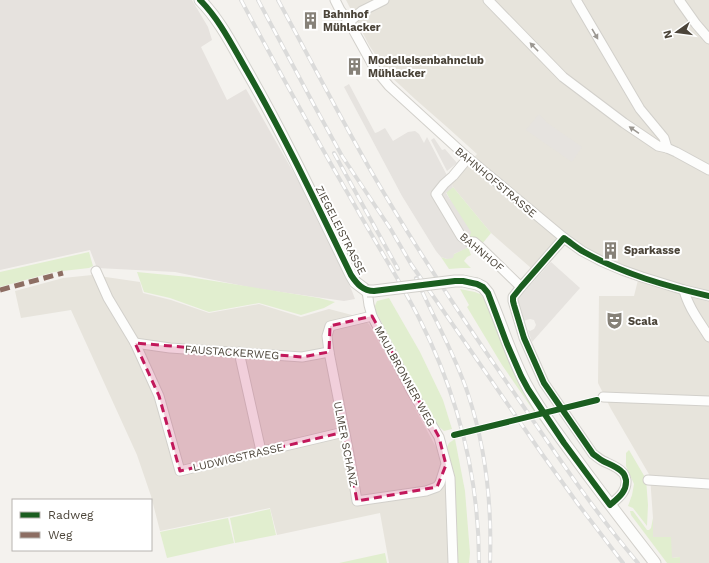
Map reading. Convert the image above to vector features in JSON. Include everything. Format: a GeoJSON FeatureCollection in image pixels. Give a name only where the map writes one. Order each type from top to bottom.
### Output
{"type":"FeatureCollection","features":[{"type":"Feature","properties":{"kind":"street","name":"ZIEGELEISTRASSE"},"geometry":{"type":"LineString","coordinates":[[200,0],[220,26],[264,102],[312,193],[355,282],[367,291]]}},
{"type":"Feature","properties":{"kind":"street","name":"BAHNHOFSTRASSE"},"geometry":{"type":"LineString","coordinates":[[335,0],[375,69],[389,86],[468,158],[564,238],[582,251],[601,261],[642,277],[709,296]]}},
{"type":"Feature","properties":{"kind":"street"},"geometry":{"type":"LineString","coordinates":[[349,22],[362,12],[384,0]]}},
{"type":"Feature","properties":{"kind":"street"},"geometry":{"type":"LineString","coordinates":[[488,0],[563,77],[624,123],[658,146],[676,152],[709,170]]}},
{"type":"Feature","properties":{"kind":"street"},"geometry":{"type":"LineString","coordinates":[[576,0],[640,109],[664,138],[667,148]]}},
{"type":"Feature","properties":{"kind":"street"},"geometry":{"type":"LineString","coordinates":[[679,0],[709,39]]}},
{"type":"Feature","properties":{"kind":"street","name":"BAHNHOF"},"geometry":{"type":"LineString","coordinates":[[468,158],[436,194],[461,236],[469,242],[474,242],[521,287]]}},
{"type":"Feature","properties":{"kind":"street"},"geometry":{"type":"LineString","coordinates":[[564,238],[521,287],[513,301],[524,338],[544,383],[593,454],[619,469],[625,477],[625,490],[620,497],[610,505]]}},
{"type":"Feature","properties":{"kind":"street","name":"LUDWIGSTRASSE"},"geometry":{"type":"LineString","coordinates":[[96,270],[108,298],[135,343],[159,396],[180,471],[344,432]]}},
{"type":"Feature","properties":{"kind":"street"},"geometry":{"type":"LineString","coordinates":[[372,316],[368,305],[367,291],[455,281],[470,282],[482,287],[490,297],[507,344],[528,389],[564,443],[655,563]]}},
{"type":"Feature","properties":{"kind":"street"},"geometry":{"type":"LineString","coordinates":[[684,290],[690,306],[709,337]]}},
{"type":"Feature","properties":{"kind":"street","name":"ULMER SCHANZ"},"geometry":{"type":"LineString","coordinates":[[372,316],[330,326],[327,336],[357,501],[426,491],[437,487],[440,483],[446,465]]}},
{"type":"Feature","properties":{"kind":"street","name":"MAULBRONNER WEG"},"geometry":{"type":"LineString","coordinates":[[372,316],[412,392],[439,437],[450,478],[453,563]]}},
{"type":"Feature","properties":{"kind":"street","name":"FAUSTACKERWEG"},"geometry":{"type":"LineString","coordinates":[[135,343],[170,348],[302,357],[329,352]]}},
{"type":"Feature","properties":{"kind":"street"},"geometry":{"type":"LineString","coordinates":[[239,352],[261,451]]}},
{"type":"Feature","properties":{"kind":"street"},"geometry":{"type":"LineString","coordinates":[[603,397],[709,401]]}},
{"type":"Feature","properties":{"kind":"street"},"geometry":{"type":"LineString","coordinates":[[648,480],[709,484]]}},
{"type":"Feature","properties":{"kind":"highlighted area"},"geometry":{"type":"Polygon","coordinates":[[[372,316],[439,437],[446,465],[437,487],[357,501],[344,432],[180,471],[159,396],[135,343],[302,357],[329,352],[330,326],[372,316]]]}},
{"type":"Feature","properties":{"kind":"shaded area"},"geometry":{"type":"Polygon","coordinates":[[[0,0],[192,0],[208,27],[212,40],[201,47],[227,100],[246,89],[300,184],[355,299],[344,301],[253,288],[175,272],[97,268],[90,250],[0,270],[0,0]]]}},
{"type":"Feature","properties":{"kind":"shaded area"},"geometry":{"type":"Polygon","coordinates":[[[346,0],[709,0],[709,563],[680,563],[680,557],[672,558],[653,537],[650,476],[611,409],[598,383],[599,296],[634,296],[640,272],[584,249],[563,234],[531,268],[491,233],[451,183],[477,154],[388,74],[369,45],[346,0]]]}},
{"type":"Feature","properties":{"kind":"shaded area"},"geometry":{"type":"Polygon","coordinates":[[[349,84],[375,133],[385,128],[393,141],[408,132],[415,131],[419,134],[424,143],[427,137],[453,187],[446,193],[471,232],[467,248],[454,254],[453,258],[447,259],[441,257],[436,251],[402,196],[344,87],[349,84]]]}},
{"type":"Feature","properties":{"kind":"shaded area"},"geometry":{"type":"Polygon","coordinates":[[[539,114],[546,122],[582,147],[572,162],[526,130],[539,114]]]}},
{"type":"Feature","properties":{"kind":"shaded area"},"geometry":{"type":"Polygon","coordinates":[[[434,138],[442,150],[445,149],[457,163],[447,171],[431,140],[434,138]]]}},
{"type":"Feature","properties":{"kind":"shaded area"},"geometry":{"type":"Polygon","coordinates":[[[551,262],[580,288],[532,342],[528,330],[530,331],[534,329],[536,325],[534,320],[530,319],[523,321],[517,304],[518,299],[551,262]]]}},
{"type":"Feature","properties":{"kind":"shaded area"},"geometry":{"type":"Polygon","coordinates":[[[92,275],[140,282],[143,293],[171,300],[209,313],[259,304],[301,317],[329,309],[352,315],[369,324],[443,460],[446,481],[451,563],[389,563],[380,513],[277,535],[270,508],[160,531],[152,499],[137,455],[71,310],[21,318],[15,291],[63,278],[92,275]]]}},
{"type":"Feature","properties":{"kind":"green space"},"geometry":{"type":"Polygon","coordinates":[[[453,187],[491,233],[482,244],[470,237],[446,192],[453,187]]]}},
{"type":"Feature","properties":{"kind":"green space"},"geometry":{"type":"Polygon","coordinates":[[[468,247],[471,255],[464,261],[471,268],[449,269],[441,257],[447,259],[468,247]]]}},
{"type":"Feature","properties":{"kind":"green space"},"geometry":{"type":"Polygon","coordinates":[[[89,252],[93,266],[89,268],[54,272],[0,287],[0,272],[89,252]]]}},
{"type":"Feature","properties":{"kind":"green space"},"geometry":{"type":"Polygon","coordinates":[[[137,272],[189,277],[319,298],[335,302],[324,308],[301,315],[259,303],[209,312],[170,298],[144,292],[137,272]]]}},
{"type":"Feature","properties":{"kind":"green space"},"geometry":{"type":"Polygon","coordinates":[[[460,289],[480,294],[484,299],[523,392],[551,436],[502,365],[467,307],[469,305],[460,289]]]}},
{"type":"Feature","properties":{"kind":"green space"},"geometry":{"type":"Polygon","coordinates":[[[389,298],[420,352],[443,400],[452,429],[444,431],[435,423],[374,308],[377,301],[389,298]]]}},
{"type":"Feature","properties":{"kind":"green space"},"geometry":{"type":"Polygon","coordinates":[[[455,439],[465,491],[470,553],[469,563],[456,563],[447,447],[449,443],[455,439]]]}},
{"type":"Feature","properties":{"kind":"green space"},"geometry":{"type":"Polygon","coordinates":[[[629,450],[646,479],[648,505],[647,526],[633,508],[628,506],[634,484],[626,466],[626,453],[629,450]]]}},
{"type":"Feature","properties":{"kind":"green space"},"geometry":{"type":"Polygon","coordinates":[[[270,509],[276,535],[235,543],[230,518],[270,509]]]}},
{"type":"Feature","properties":{"kind":"green space"},"geometry":{"type":"Polygon","coordinates":[[[630,511],[633,511],[647,530],[651,528],[653,518],[653,537],[671,537],[672,558],[680,557],[680,563],[667,563],[631,515],[630,511]]]}},
{"type":"Feature","properties":{"kind":"green space"},"geometry":{"type":"Polygon","coordinates":[[[228,518],[234,543],[167,558],[160,532],[228,518]]]}},
{"type":"Feature","properties":{"kind":"green space"},"geometry":{"type":"Polygon","coordinates":[[[385,553],[387,563],[339,563],[385,553]]]}},
{"type":"Feature","properties":{"kind":"railway"},"geometry":{"type":"LineString","coordinates":[[241,0],[325,154],[411,303],[433,347],[455,406],[464,437],[475,499],[479,563]]}},
{"type":"Feature","properties":{"kind":"railway"},"geometry":{"type":"LineString","coordinates":[[258,0],[342,156],[390,228],[411,264],[542,454],[623,563]]}},
{"type":"Feature","properties":{"kind":"railway"},"geometry":{"type":"LineString","coordinates":[[278,0],[371,171],[424,258],[479,342],[561,461],[606,523],[638,563]]}},
{"type":"Feature","properties":{"kind":"railway"},"geometry":{"type":"LineString","coordinates":[[334,153],[398,269]]}},
{"type":"Feature","properties":{"kind":"railway"},"geometry":{"type":"LineString","coordinates":[[416,278],[457,364],[474,414],[483,456],[489,499],[490,563]]}},
{"type":"Feature","properties":{"kind":"marked path"},"geometry":{"type":"LineString","coordinates":[[0,290],[63,273]]}},
{"type":"Feature","properties":{"kind":"cycle path"},"geometry":{"type":"LineString","coordinates":[[200,0],[214,16],[226,34],[275,121],[351,275],[363,288],[370,291],[455,281],[463,281],[483,287],[488,293],[507,344],[528,389],[564,443],[610,505],[619,497],[625,488],[626,480],[624,475],[618,469],[593,454],[544,383],[524,338],[513,297],[564,238],[584,252],[614,267],[677,288],[709,296]]}},
{"type":"Feature","properties":{"kind":"cycle path"},"geometry":{"type":"LineString","coordinates":[[454,435],[597,400]]}},
{"type":"Feature","properties":{"kind":"place","name":"Bahnhof Mühlacker"},"geometry":{"type":"Point","coordinates":[310,20]}},
{"type":"Feature","properties":{"kind":"place","name":"Modelleisenbahnclub Mühlacker"},"geometry":{"type":"Point","coordinates":[355,66]}},
{"type":"Feature","properties":{"kind":"place","name":"Sparkasse"},"geometry":{"type":"Point","coordinates":[611,250]}},
{"type":"Feature","properties":{"kind":"place","name":"Scala"},"geometry":{"type":"Point","coordinates":[615,321]}}]}
